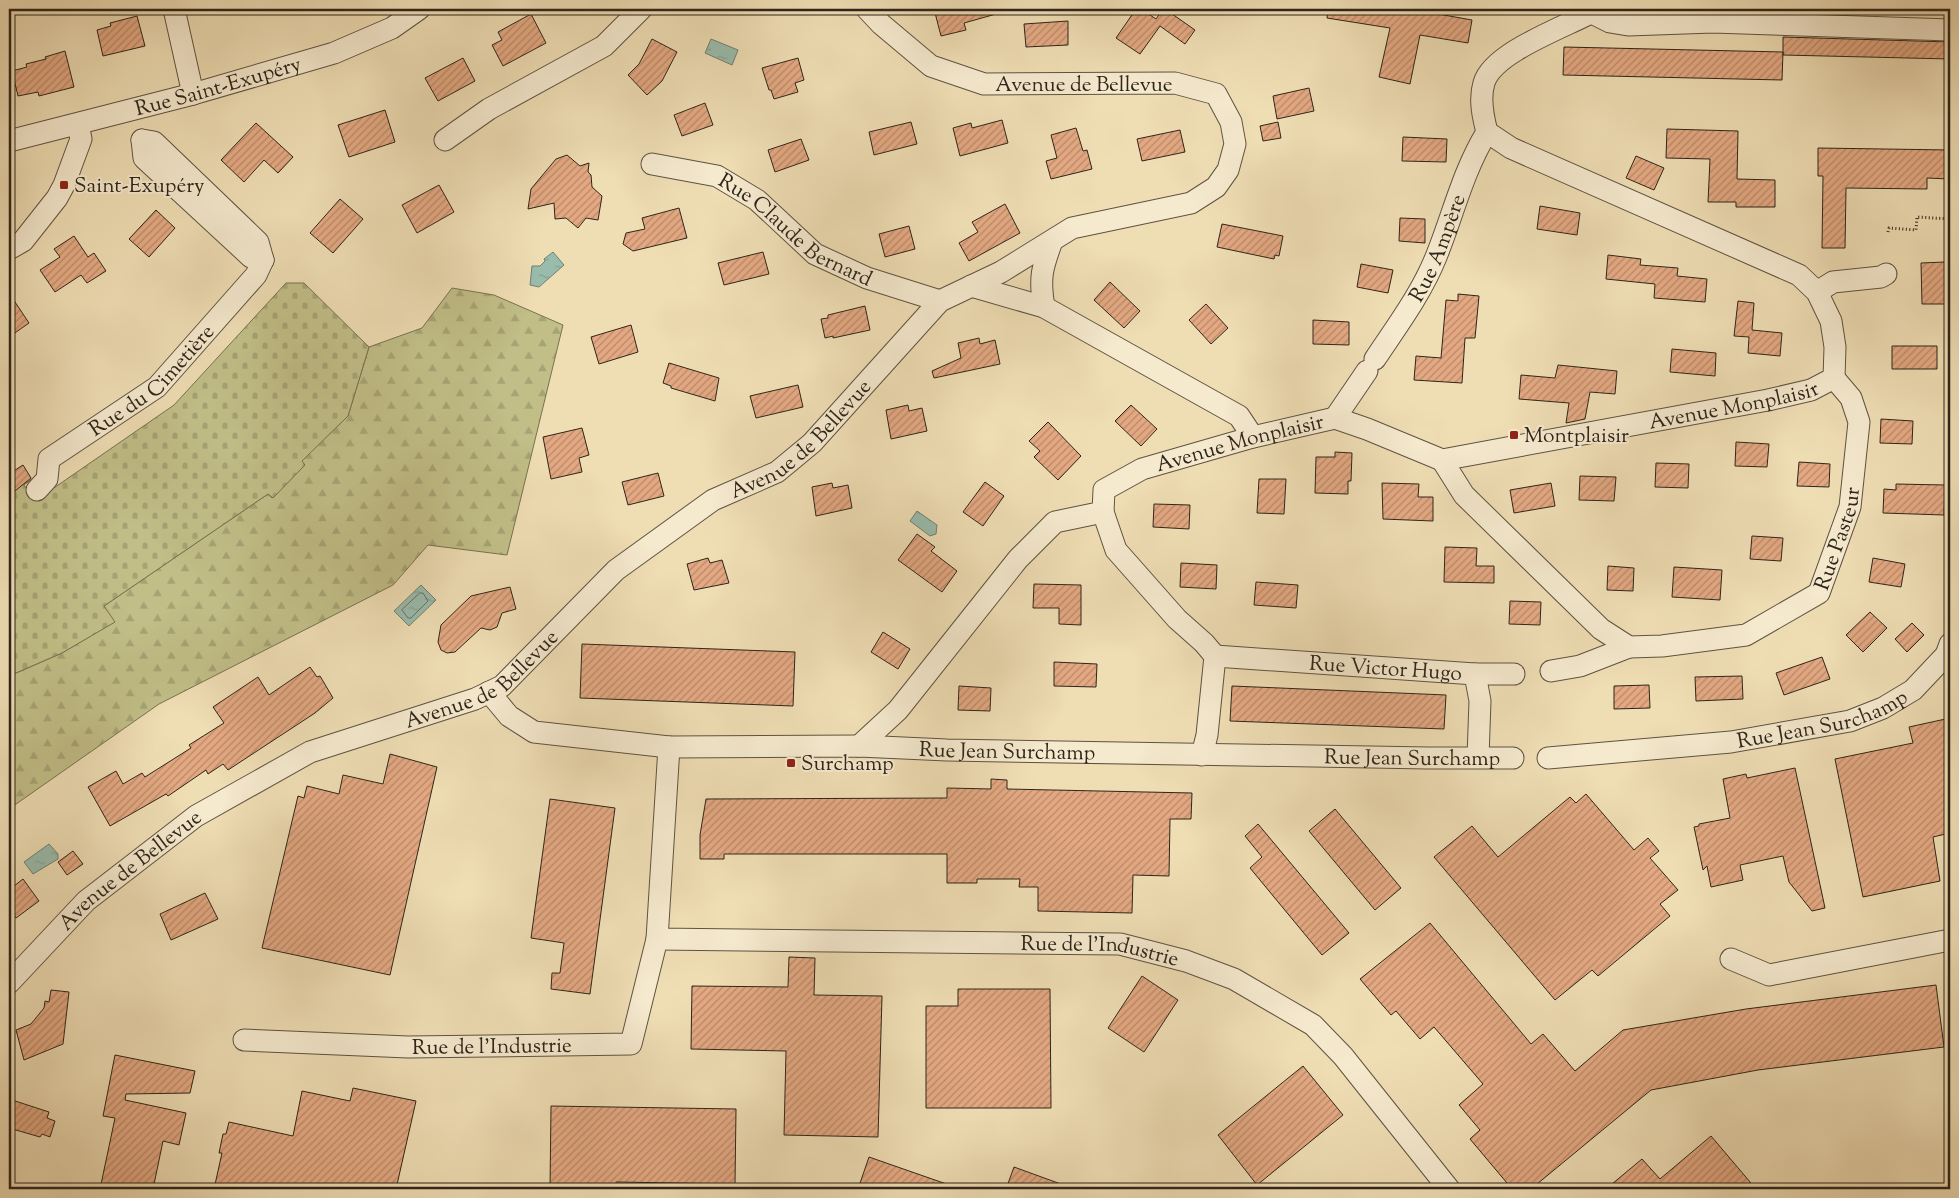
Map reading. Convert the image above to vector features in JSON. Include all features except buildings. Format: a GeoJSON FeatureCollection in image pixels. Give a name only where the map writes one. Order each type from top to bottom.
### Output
{"type":"FeatureCollection","features":[{"type":"Feature","properties":{"kind":"street"},"geometry":{"type":"LineString","coordinates":[[174,9],[193,94]]}},
{"type":"Feature","properties":{"kind":"street","name":"Rue Saint-Exupéry"},"geometry":{"type":"LineString","coordinates":[[9,141],[193,94],[334,53],[392,28],[419,9]]}},
{"type":"Feature","properties":{"kind":"street"},"geometry":{"type":"LineString","coordinates":[[445,140],[489,109],[604,46],[640,9]]}},
{"type":"Feature","properties":{"kind":"street","name":"Avenue de Bellevue"},"geometry":{"type":"LineString","coordinates":[[9,983],[86,901],[196,816],[310,752],[475,699],[502,686],[616,570],[713,500],[777,472],[812,443],[940,300],[1000,272],[1072,228],[1191,203],[1216,187],[1228,170],[1235,144],[1230,122],[1216,94],[1175,82],[984,84],[931,66],[881,24],[867,9]]}},
{"type":"Feature","properties":{"kind":"street"},"geometry":{"type":"LineString","coordinates":[[1487,132],[1482,112],[1484,82],[1494,66],[1516,50],[1595,11],[1610,22],[1628,25],[1713,22],[1950,30]]}},
{"type":"Feature","properties":{"kind":"street","name":"Rue du Cimetière"},"geometry":{"type":"LineString","coordinates":[[37,490],[46,479],[48,459],[156,387],[256,275],[263,260],[258,242],[154,142],[142,140],[119,113]]}},
{"type":"Feature","properties":{"kind":"street"},"geometry":{"type":"LineString","coordinates":[[9,249],[23,241],[61,192],[81,139],[78,124]]}},
{"type":"Feature","properties":{"kind":"street","name":"Avenue Monplaisir"},"geometry":{"type":"LineString","coordinates":[[1103,512],[1104,490],[1142,470],[1253,437],[1335,418],[1442,460],[1768,400],[1811,390],[1834,378],[1835,347],[1831,321],[1817,292],[1799,276],[1511,148],[1487,132]]}},
{"type":"Feature","properties":{"kind":"street","name":"Rue Ampère"},"geometry":{"type":"LineString","coordinates":[[1335,418],[1420,290],[1436,258],[1474,154],[1487,132]]}},
{"type":"Feature","properties":{"kind":"street","name":"Rue Claude Bernard"},"geometry":{"type":"LineString","coordinates":[[652,164],[717,176],[757,200],[815,254],[867,278],[940,300]]}},
{"type":"Feature","properties":{"kind":"street"},"geometry":{"type":"LineString","coordinates":[[1044,307],[1041,269],[1052,241]]}},
{"type":"Feature","properties":{"kind":"street"},"geometry":{"type":"LineString","coordinates":[[1817,292],[1833,282],[1881,277],[1886,274]]}},
{"type":"Feature","properties":{"kind":"street"},"geometry":{"type":"LineString","coordinates":[[971,286],[1044,307],[1239,416],[1253,437]]}},
{"type":"Feature","properties":{"kind":"street","name":"Rue Pasteur"},"geometry":{"type":"LineString","coordinates":[[1551,671],[1580,666],[1629,647],[1662,646],[1746,635],[1819,593],[1850,507],[1859,422],[1851,398],[1834,378]]}},
{"type":"Feature","properties":{"kind":"street"},"geometry":{"type":"LineString","coordinates":[[1442,460],[1464,495],[1601,629],[1629,647]]}},
{"type":"Feature","properties":{"kind":"street"},"geometry":{"type":"LineString","coordinates":[[860,746],[898,710],[1018,559],[1056,522],[1103,512],[1116,550],[1170,612],[1204,643],[1215,656],[1207,735],[1202,755]]}},
{"type":"Feature","properties":{"kind":"street","name":"Rue Jean Surchamp"},"geometry":{"type":"LineString","coordinates":[[1548,758],[1731,742],[1850,721],[1883,708],[1913,690],[1946,655],[1950,644]]}},
{"type":"Feature","properties":{"kind":"street","name":"Rue Victor Hugo"},"geometry":{"type":"LineString","coordinates":[[1215,656],[1475,674],[1480,701],[1478,757]]}},
{"type":"Feature","properties":{"kind":"street"},"geometry":{"type":"LineString","coordinates":[[1475,674],[1514,674]]}},
{"type":"Feature","properties":{"kind":"street","name":"Rue Jean Surchamp"},"geometry":{"type":"LineString","coordinates":[[489,692],[509,716],[534,732],[669,747],[860,746],[947,750],[1202,755],[1513,758]]}},
{"type":"Feature","properties":{"kind":"street","name":"Rue de l'Industrie"},"geometry":{"type":"LineString","coordinates":[[244,1040],[408,1047],[631,1044],[657,939],[669,747]]}},
{"type":"Feature","properties":{"kind":"street","name":"Rue de l'Industrie"},"geometry":{"type":"LineString","coordinates":[[657,939],[1120,944],[1186,961],[1234,979],[1313,1025],[1343,1056],[1449,1189]]}},
{"type":"Feature","properties":{"kind":"street"},"geometry":{"type":"LineString","coordinates":[[1731,959],[1769,975],[1950,940]]}},
{"type":"Feature","properties":{"kind":"path"},"geometry":{"type":"LineString","coordinates":[[1888,232],[1889,228],[1916,230],[1917,217],[1950,219]]}},
{"type":"Feature","properties":{"kind":"green space"},"geometry":{"type":"Polygon","coordinates":[[[286,283],[304,283],[369,347],[348,416],[302,461],[305,465],[273,498],[268,494],[104,606],[115,622],[62,653],[9,676],[9,493],[32,479],[24,485],[35,501],[174,405],[286,283]]]}},
{"type":"Feature","properties":{"kind":"green space"},"geometry":{"type":"Polygon","coordinates":[[[452,288],[494,295],[563,325],[507,555],[428,545],[393,585],[159,704],[9,809],[9,676],[62,653],[114,622],[104,606],[268,494],[272,498],[305,465],[301,461],[348,416],[369,347],[422,328],[452,288]]]}},
{"type":"Feature","properties":{"kind":"water"},"geometry":{"type":"Polygon","coordinates":[[[711,39],[738,50],[732,65],[705,53],[711,39]]]}},
{"type":"Feature","properties":{"kind":"water"},"geometry":{"type":"Polygon","coordinates":[[[553,252],[564,265],[539,287],[530,285],[532,266],[540,266],[545,261],[544,259],[553,252]]]}},
{"type":"Feature","properties":{"kind":"water"},"geometry":{"type":"Polygon","coordinates":[[[917,511],[937,525],[936,534],[930,536],[910,521],[917,511]]]}},
{"type":"Feature","properties":{"kind":"water"},"geometry":{"type":"Polygon","coordinates":[[[421,585],[436,600],[409,626],[394,611],[421,585]]]}},
{"type":"Feature","properties":{"kind":"water"},"geometry":{"type":"Polygon","coordinates":[[[49,844],[58,854],[58,859],[33,874],[24,862],[49,844]]]}},
{"type":"Feature","properties":{"kind":"place","name":"Saint-Exupéry"},"geometry":{"type":"Point","coordinates":[64,185]}},
{"type":"Feature","properties":{"kind":"place","name":"Montplaisir"},"geometry":{"type":"Point","coordinates":[1514,435]}},
{"type":"Feature","properties":{"kind":"place","name":"Surchamp"},"geometry":{"type":"Point","coordinates":[791,763]}}]}
